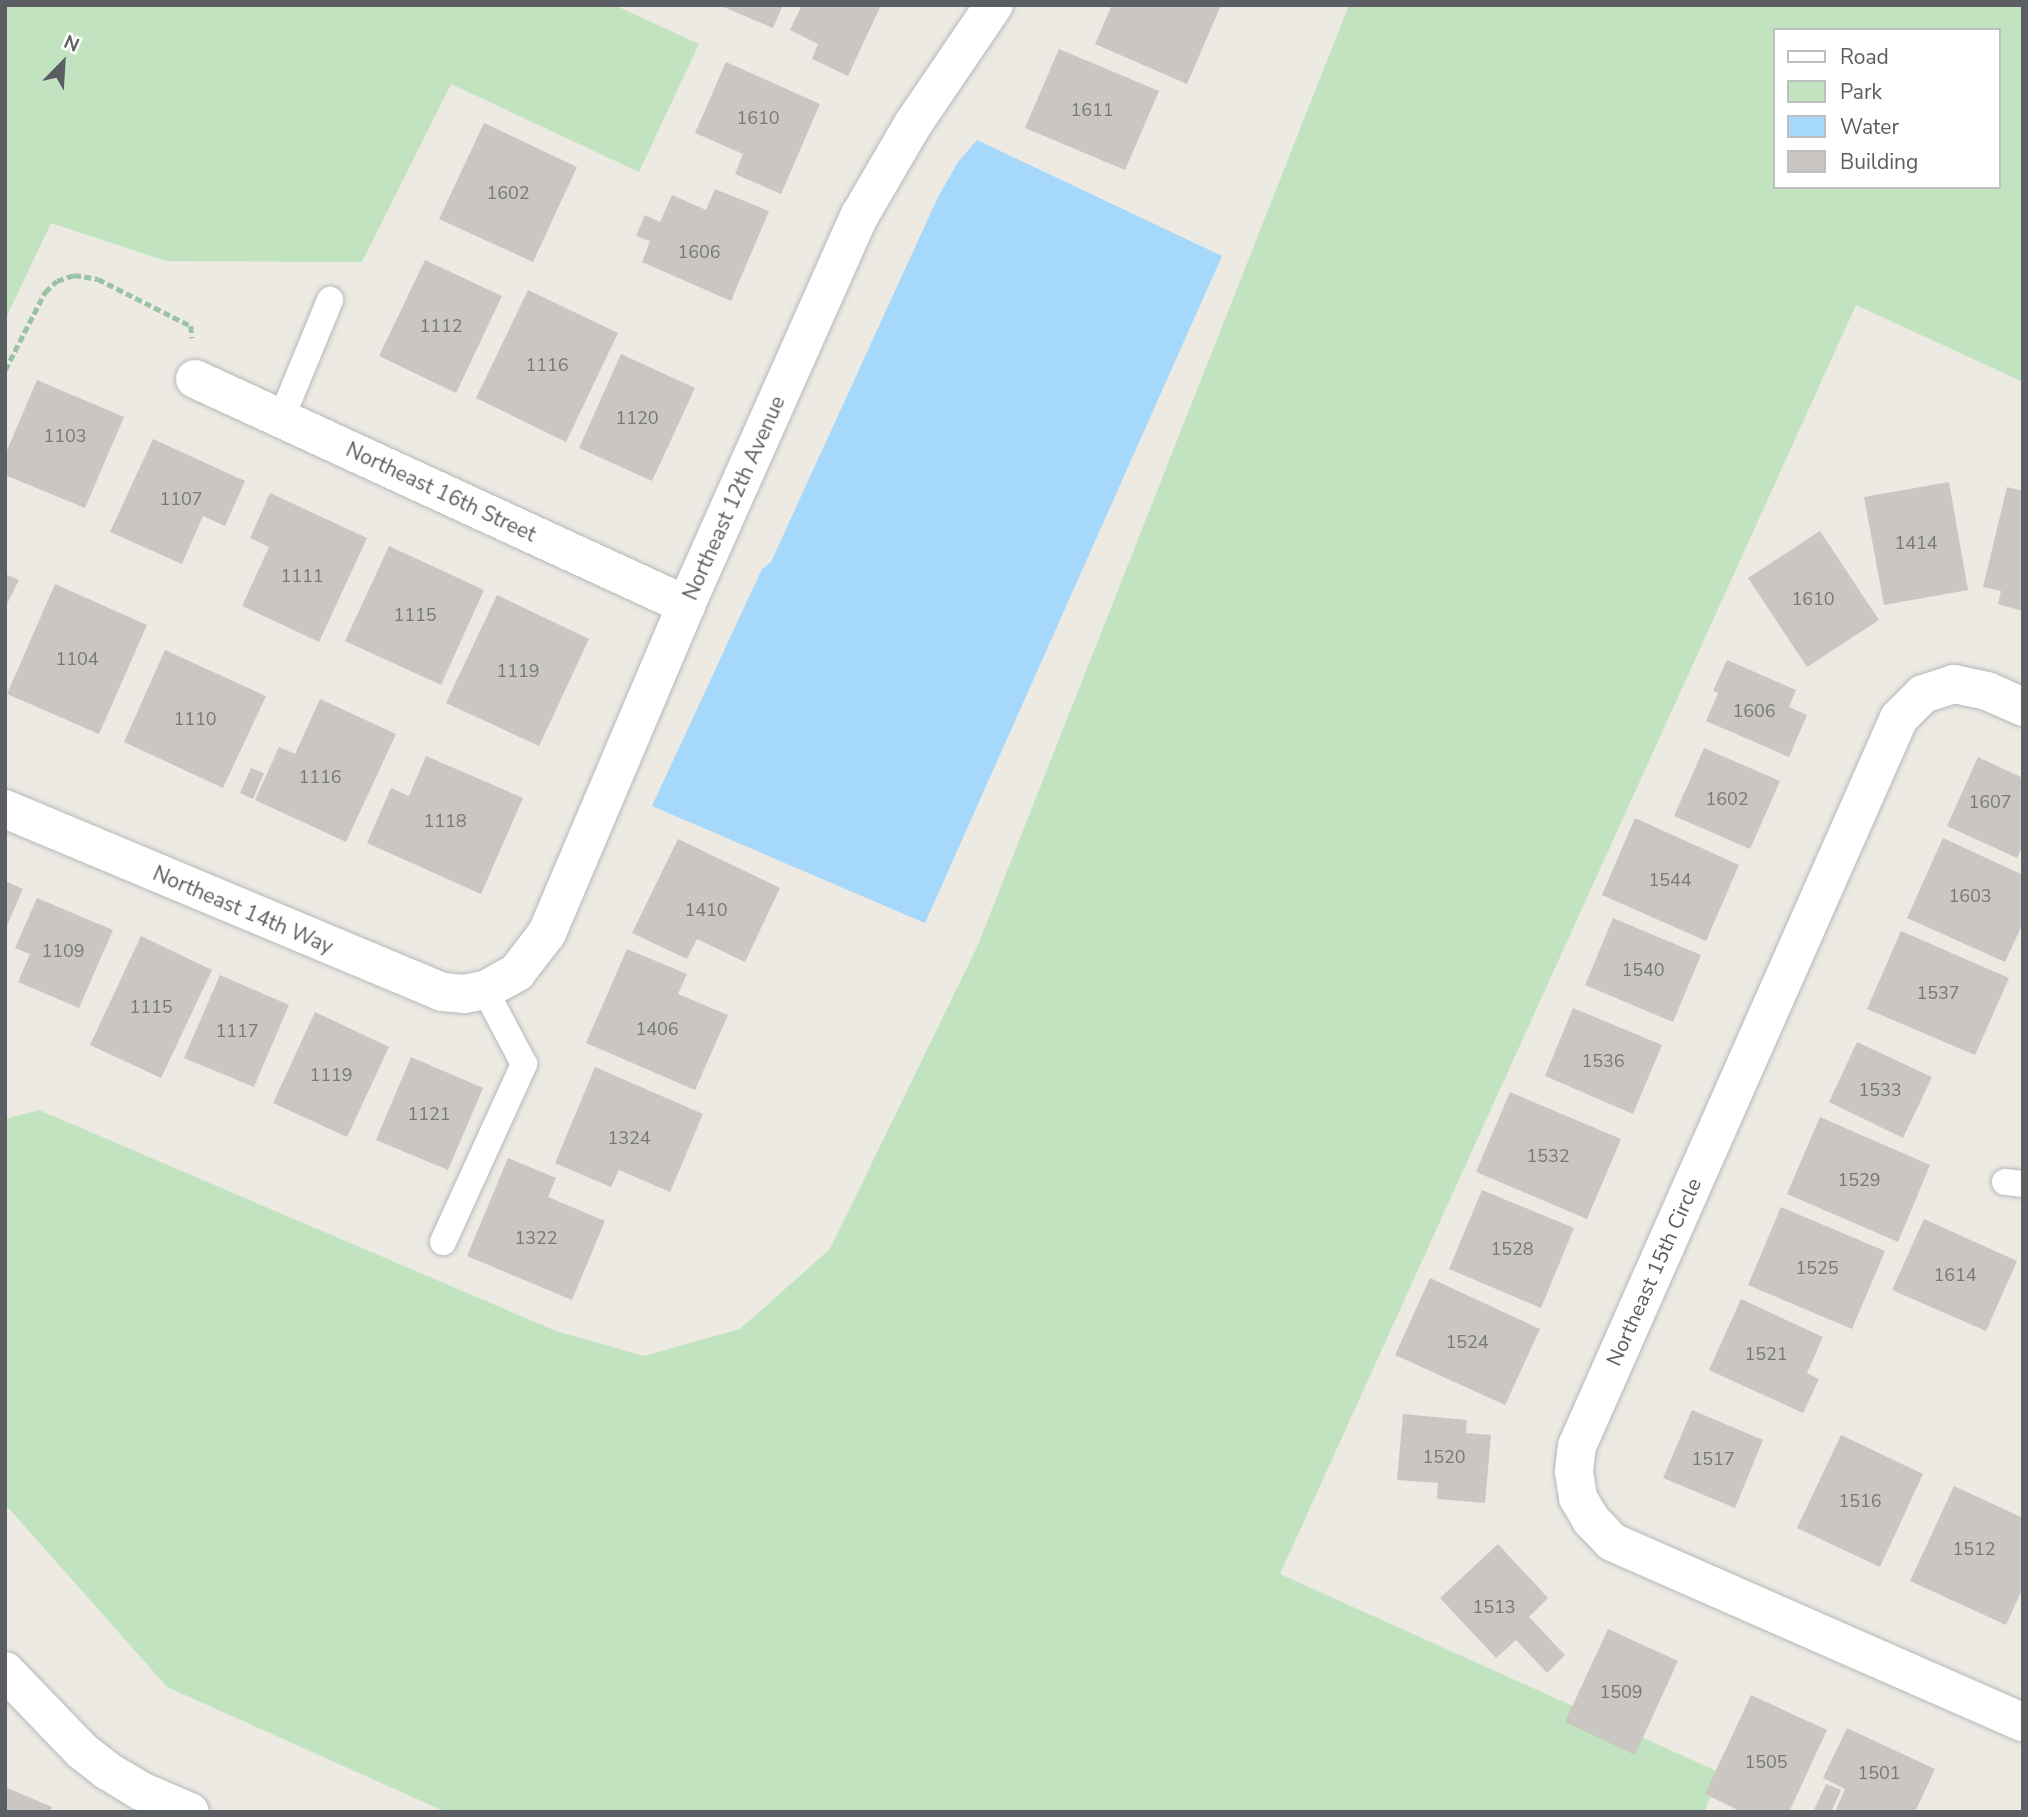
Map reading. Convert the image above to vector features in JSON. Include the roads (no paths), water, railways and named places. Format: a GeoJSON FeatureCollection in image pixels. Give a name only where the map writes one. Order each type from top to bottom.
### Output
{"type":"FeatureCollection","features":[{"type":"Feature","properties":{"kind":"street","name":"Northeast 12th Avenue"},"geometry":{"type":"LineString","coordinates":[[485,990],[517,972],[547,933],[686,605],[860,215],[913,124],[994,5]]}},
{"type":"Feature","properties":{"kind":"street","name":"Northeast 16th Street"},"geometry":{"type":"LineString","coordinates":[[195,379],[686,605]]}},
{"type":"Feature","properties":{"kind":"street","name":"Northeast 15th Circle"},"geometry":{"type":"LineString","coordinates":[[2023,707],[1987,691],[1954,684],[1923,694],[1899,718],[1577,1446],[1574,1472],[1578,1498],[1591,1520],[1612,1542],[2023,1722]]}},
{"type":"Feature","properties":{"kind":"street","name":"Northeast 14th Way"},"geometry":{"type":"LineString","coordinates":[[5,809],[421,985],[442,992],[464,994],[485,990]]}},
{"type":"Feature","properties":{"kind":"street"},"geometry":{"type":"LineString","coordinates":[[5,1671],[75,1744],[106,1770],[141,1791],[190,1812]]}},
{"type":"Feature","properties":{"kind":"lane"},"geometry":{"type":"LineString","coordinates":[[281,419],[330,300]]}},
{"type":"Feature","properties":{"kind":"lane"},"geometry":{"type":"LineString","coordinates":[[443,1242],[524,1064],[485,990]]}},
{"type":"Feature","properties":{"kind":"water"},"geometry":{"type":"Polygon","coordinates":[[[977,140],[1222,256],[925,923],[652,806],[762,569],[771,562],[938,197],[958,162],[977,140]]]}}]}
